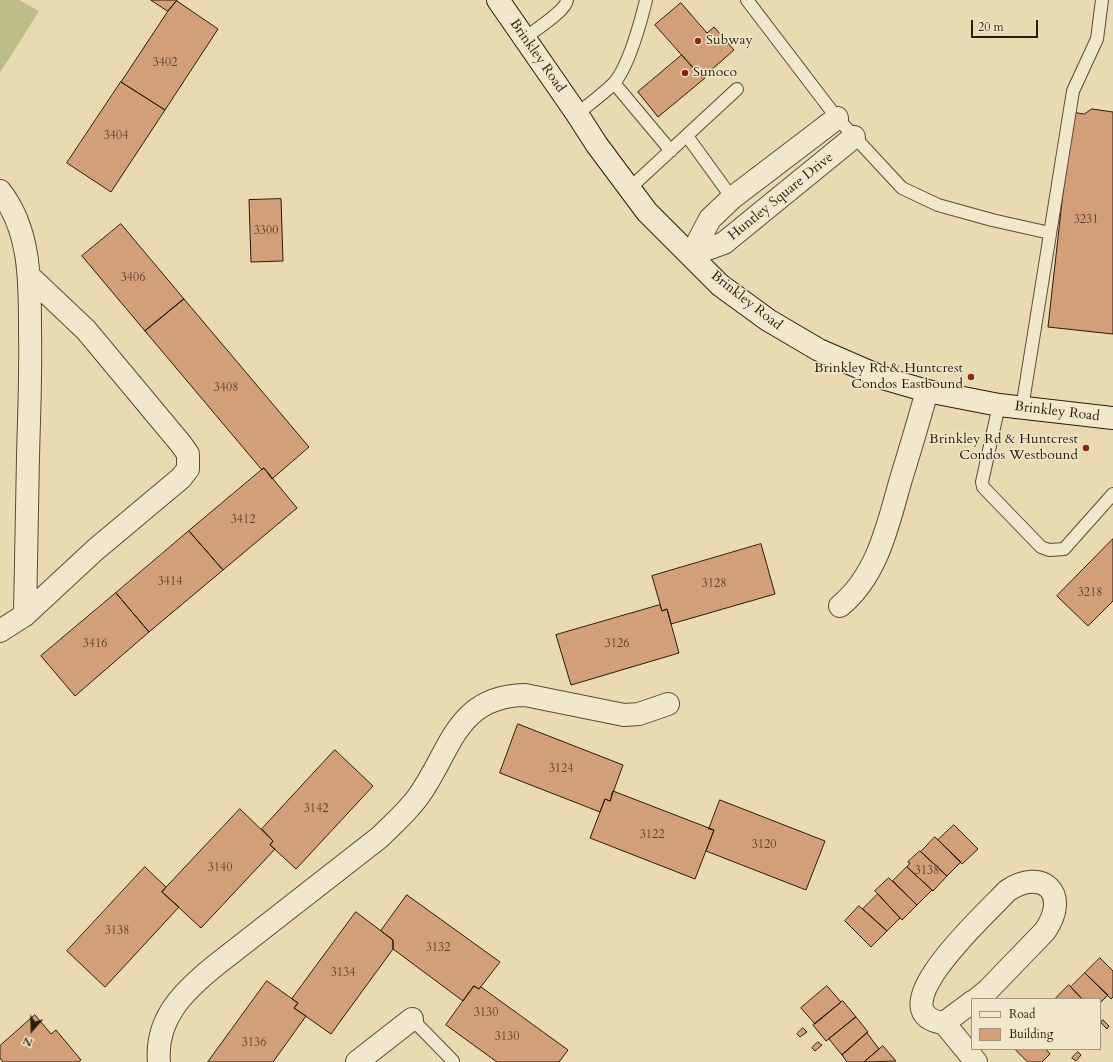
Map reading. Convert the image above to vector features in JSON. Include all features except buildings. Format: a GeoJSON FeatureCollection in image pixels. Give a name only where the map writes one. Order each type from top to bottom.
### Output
{"type":"FeatureCollection","features":[{"type":"Feature","properties":{"kind":"street","name":"Brinkley Road"},"geometry":{"type":"LineString","coordinates":[[498,0],[597,145],[647,212],[720,285],[793,336],[819,350],[886,379],[927,391],[999,405],[1113,418]]}},
{"type":"Feature","properties":{"kind":"street","name":"Huntley Square Drive"},"geometry":{"type":"LineString","coordinates":[[691,255],[710,219],[732,198],[836,118]]}},
{"type":"Feature","properties":{"kind":"street","name":"Huntley Square Drive"},"geometry":{"type":"LineString","coordinates":[[691,255],[724,243],[854,137]]}},
{"type":"Feature","properties":{"kind":"street"},"geometry":{"type":"LineString","coordinates":[[0,191],[9,202],[16,216],[23,239],[30,277],[31,380],[26,615]]}},
{"type":"Feature","properties":{"kind":"street"},"geometry":{"type":"LineString","coordinates":[[0,630],[26,615],[95,550],[181,478],[188,469],[188,454],[170,429],[86,330],[30,277]]}},
{"type":"Feature","properties":{"kind":"street"},"geometry":{"type":"LineString","coordinates":[[840,606],[859,588],[873,564],[883,539],[927,391]]}},
{"type":"Feature","properties":{"kind":"street"},"geometry":{"type":"LineString","coordinates":[[159,1062],[160,1038],[165,1020],[178,1000],[191,985],[380,837],[405,813],[419,796],[442,754],[460,726],[471,714],[495,700],[513,695],[525,695],[624,715],[639,714],[668,704]]}},
{"type":"Feature","properties":{"kind":"street"},"geometry":{"type":"LineString","coordinates":[[976,1062],[944,1024],[932,1022],[924,1014],[922,1004],[925,988],[943,958],[1007,891],[1017,885],[1032,882],[1048,886],[1056,897],[1056,908],[1051,922],[1045,931],[988,990],[978,998]]}},
{"type":"Feature","properties":{"kind":"street"},"geometry":{"type":"LineString","coordinates":[[944,1024],[971,1003]]}},
{"type":"Feature","properties":{"kind":"street"},"geometry":{"type":"LineString","coordinates":[[357,1062],[412,1019]]}},
{"type":"Feature","properties":{"kind":"lane"},"geometry":{"type":"LineString","coordinates":[[524,38],[556,14],[566,4],[567,0]]}},
{"type":"Feature","properties":{"kind":"lane"},"geometry":{"type":"LineString","coordinates":[[577,114],[614,83],[627,60],[643,16],[646,0]]}},
{"type":"Feature","properties":{"kind":"lane"},"geometry":{"type":"LineString","coordinates":[[747,0],[836,118],[902,188],[938,205],[992,220],[1050,233]]}},
{"type":"Feature","properties":{"kind":"lane"},"geometry":{"type":"LineString","coordinates":[[1022,408],[1072,90],[1097,39],[1102,0]]}},
{"type":"Feature","properties":{"kind":"lane"},"geometry":{"type":"LineString","coordinates":[[614,83],[670,151]]}},
{"type":"Feature","properties":{"kind":"lane"},"geometry":{"type":"LineString","coordinates":[[630,188],[738,89]]}},
{"type":"Feature","properties":{"kind":"lane"},"geometry":{"type":"LineString","coordinates":[[687,136],[732,198]]}},
{"type":"Feature","properties":{"kind":"lane"},"geometry":{"type":"LineString","coordinates":[[999,405],[982,482],[984,487],[1041,547],[1053,550],[1064,549],[1113,494]]}},
{"type":"Feature","properties":{"kind":"lane"},"geometry":{"type":"LineString","coordinates":[[412,1019],[453,1060],[453,1062]]}},
{"type":"Feature","properties":{"kind":"green space"},"geometry":{"type":"Polygon","coordinates":[[[0,0],[19,0],[39,11],[0,73],[0,0]]]}},
{"type":"Feature","properties":{"kind":"place","name":"Subway"},"geometry":{"type":"Point","coordinates":[698,41]}},
{"type":"Feature","properties":{"kind":"place","name":"Sunoco"},"geometry":{"type":"Point","coordinates":[685,73]}},
{"type":"Feature","properties":{"kind":"place","name":"Brinkley Rd & Huntcrest Condos Eastbound"},"geometry":{"type":"Point","coordinates":[971,377]}},
{"type":"Feature","properties":{"kind":"place","name":"Brinkley Rd & Huntcrest Condos Westbound"},"geometry":{"type":"Point","coordinates":[1086,448]}}]}
